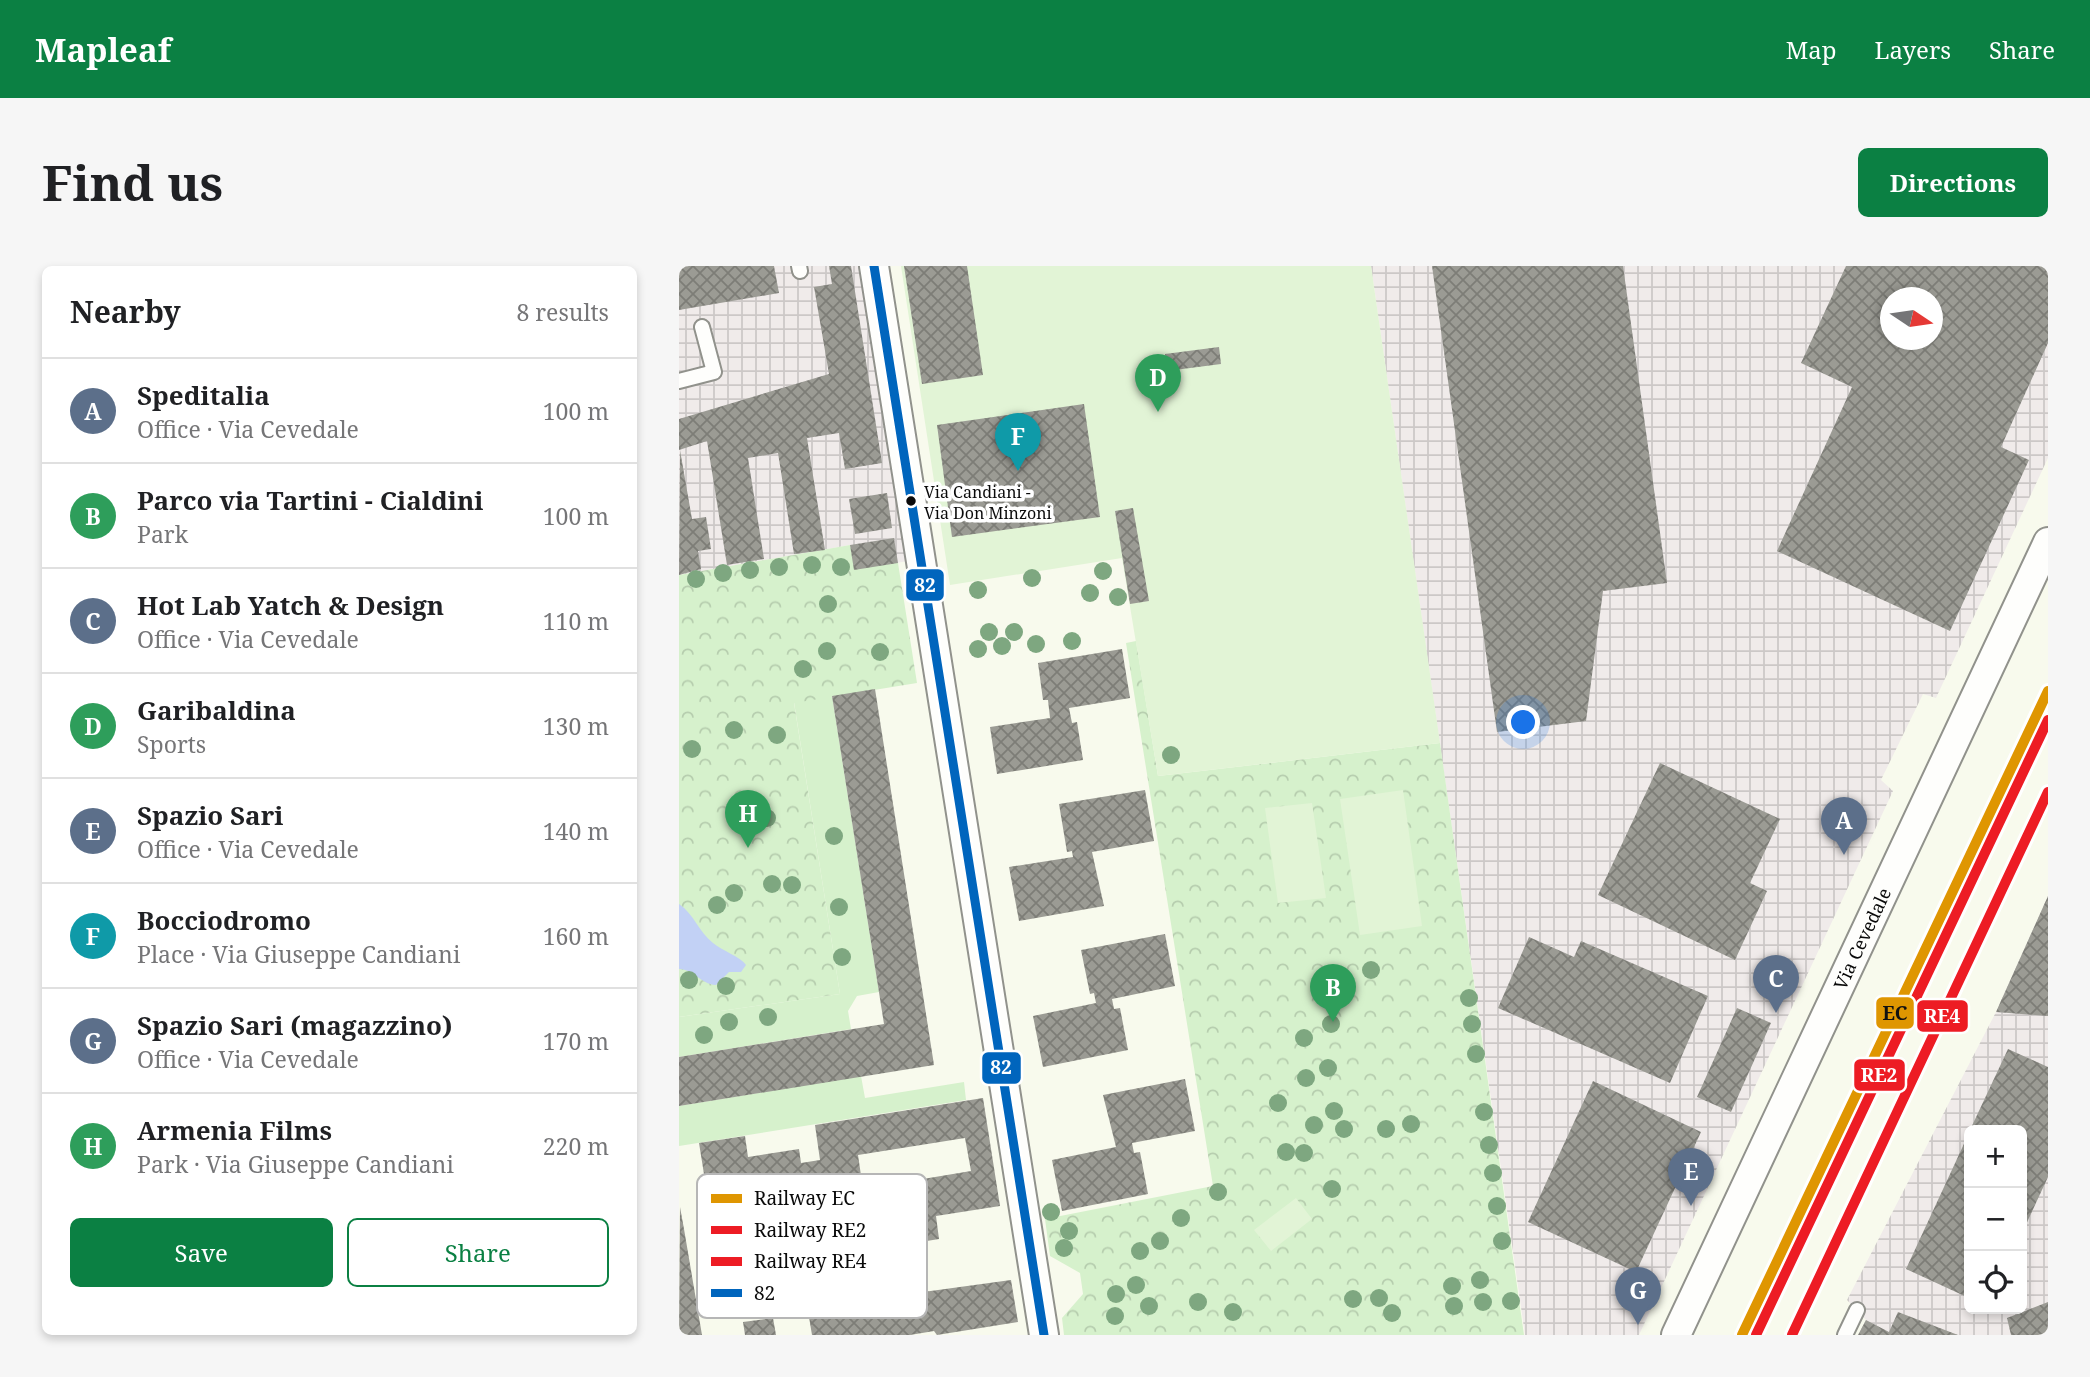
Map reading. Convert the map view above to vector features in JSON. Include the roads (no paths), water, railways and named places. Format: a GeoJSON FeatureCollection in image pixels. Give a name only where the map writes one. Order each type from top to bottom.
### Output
{"type":"FeatureCollection","features":[{"type":"Feature","properties":{"kind":"street"},"geometry":{"type":"LineString","coordinates":[[874,266],[1038,1334]]}},
{"type":"Feature","properties":{"kind":"street","name":"Via Cevedale"},"geometry":{"type":"LineString","coordinates":[[1676,1335],[2048,542]]}},
{"type":"Feature","properties":{"kind":"lane"},"geometry":{"type":"LineString","coordinates":[[679,381],[714,372],[702,327]]}},
{"type":"Feature","properties":{"kind":"lane"},"geometry":{"type":"LineString","coordinates":[[1845,1335],[1857,1310]]}},
{"type":"Feature","properties":{"kind":"water"},"geometry":{"type":"Polygon","coordinates":[[[679,904],[713,943],[746,965],[741,972],[729,972],[716,985],[689,971],[679,969],[679,904]]]}},
{"type":"Feature","properties":{"kind":"rail line","name":"EC"},"geometry":{"type":"LineString","coordinates":[[1742,1335],[2048,691]]}},
{"type":"Feature","properties":{"kind":"rail line","name":"RE2"},"geometry":{"type":"LineString","coordinates":[[1756,1335],[2048,720]]}},
{"type":"Feature","properties":{"kind":"rail line","name":"RE4"},"geometry":{"type":"LineString","coordinates":[[1792,1335],[2048,792]]}},
{"type":"Feature","properties":{"kind":"place","name":"Garibaldina"},"geometry":{"type":"Point","coordinates":[1158,412]}},
{"type":"Feature","properties":{"kind":"place","name":"Bocciodromo"},"geometry":{"type":"Point","coordinates":[1018,471]}},
{"type":"Feature","properties":{"kind":"place","name":"Via Candiani - Via Don Minzoni"},"geometry":{"type":"Point","coordinates":[911,501]}},
{"type":"Feature","properties":{"kind":"place","name":"Armenia Films"},"geometry":{"type":"Point","coordinates":[748,848]}},
{"type":"Feature","properties":{"kind":"place","name":"Speditalia"},"geometry":{"type":"Point","coordinates":[1844,855]}},
{"type":"Feature","properties":{"kind":"place","name":"Hot Lab Yatch & Design"},"geometry":{"type":"Point","coordinates":[1776,1013]}},
{"type":"Feature","properties":{"kind":"place","name":"Parco via Tartini - Cialdini"},"geometry":{"type":"Point","coordinates":[1333,1022]}},
{"type":"Feature","properties":{"kind":"place","name":"Spazio Sari"},"geometry":{"type":"Point","coordinates":[1691,1206]}},
{"type":"Feature","properties":{"kind":"place","name":"Spazio Sari (magazzino)"},"geometry":{"type":"Point","coordinates":[1638,1325]}}]}
